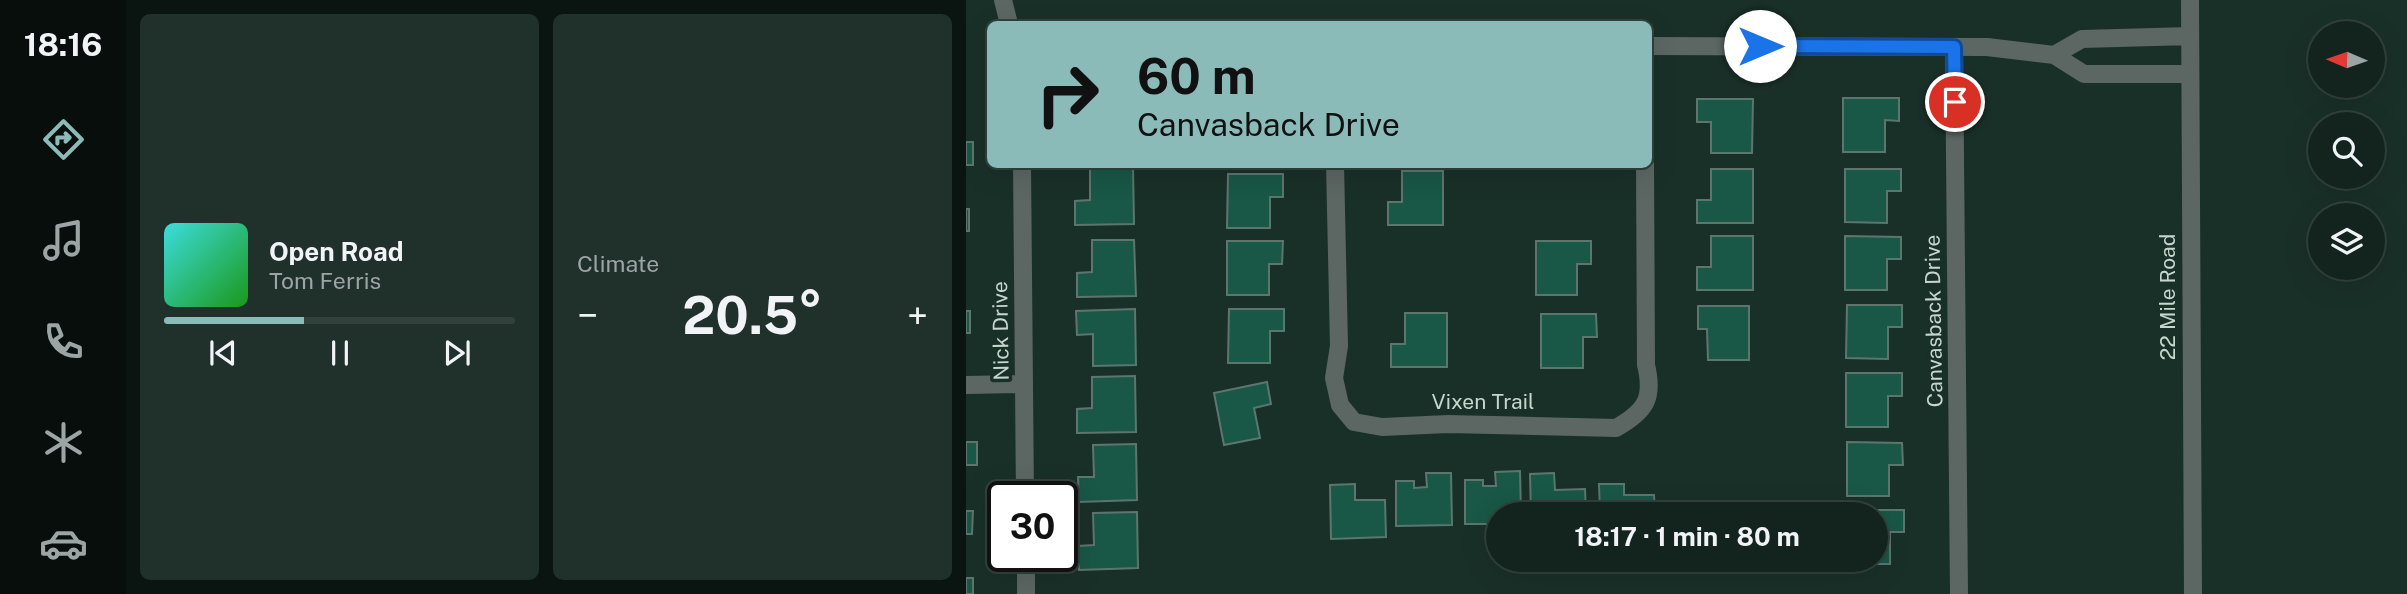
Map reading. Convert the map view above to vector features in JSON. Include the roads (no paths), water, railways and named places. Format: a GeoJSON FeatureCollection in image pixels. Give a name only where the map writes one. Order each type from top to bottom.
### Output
{"type":"FeatureCollection","features":[{"type":"Feature","properties":{"kind":"street"},"geometry":{"type":"LineString","coordinates":[[1003,0],[1008,21]]}},
{"type":"Feature","properties":{"kind":"street","name":"22 Mile Road"},"geometry":{"type":"LineString","coordinates":[[2190,0],[2193,594]]}},
{"type":"Feature","properties":{"kind":"street"},"geometry":{"type":"LineString","coordinates":[[2054,55],[2082,39],[2190,36]]}},
{"type":"Feature","properties":{"kind":"street"},"geometry":{"type":"LineString","coordinates":[[1652,46],[1954,47],[2054,55],[2084,74],[2189,74]]}},
{"type":"Feature","properties":{"kind":"street","name":"Canvasback Drive"},"geometry":{"type":"LineString","coordinates":[[1954,47],[1959,594]]}},
{"type":"Feature","properties":{"kind":"street","name":"Nick Drive"},"geometry":{"type":"LineString","coordinates":[[1022,168],[1025,481]]}},
{"type":"Feature","properties":{"kind":"street","name":"Vixen Trail"},"geometry":{"type":"LineString","coordinates":[[1335,168],[1339,346],[1334,378],[1340,405],[1354,422],[1382,427],[1448,424],[1616,428],[1631,419],[1646,404],[1650,383],[1646,365],[1645,168]]}},
{"type":"Feature","properties":{"kind":"street"},"geometry":{"type":"LineString","coordinates":[[966,385],[1024,384]]}},
{"type":"Feature","properties":{"kind":"street"},"geometry":{"type":"LineString","coordinates":[[1026,572],[1026,594]]}}]}
